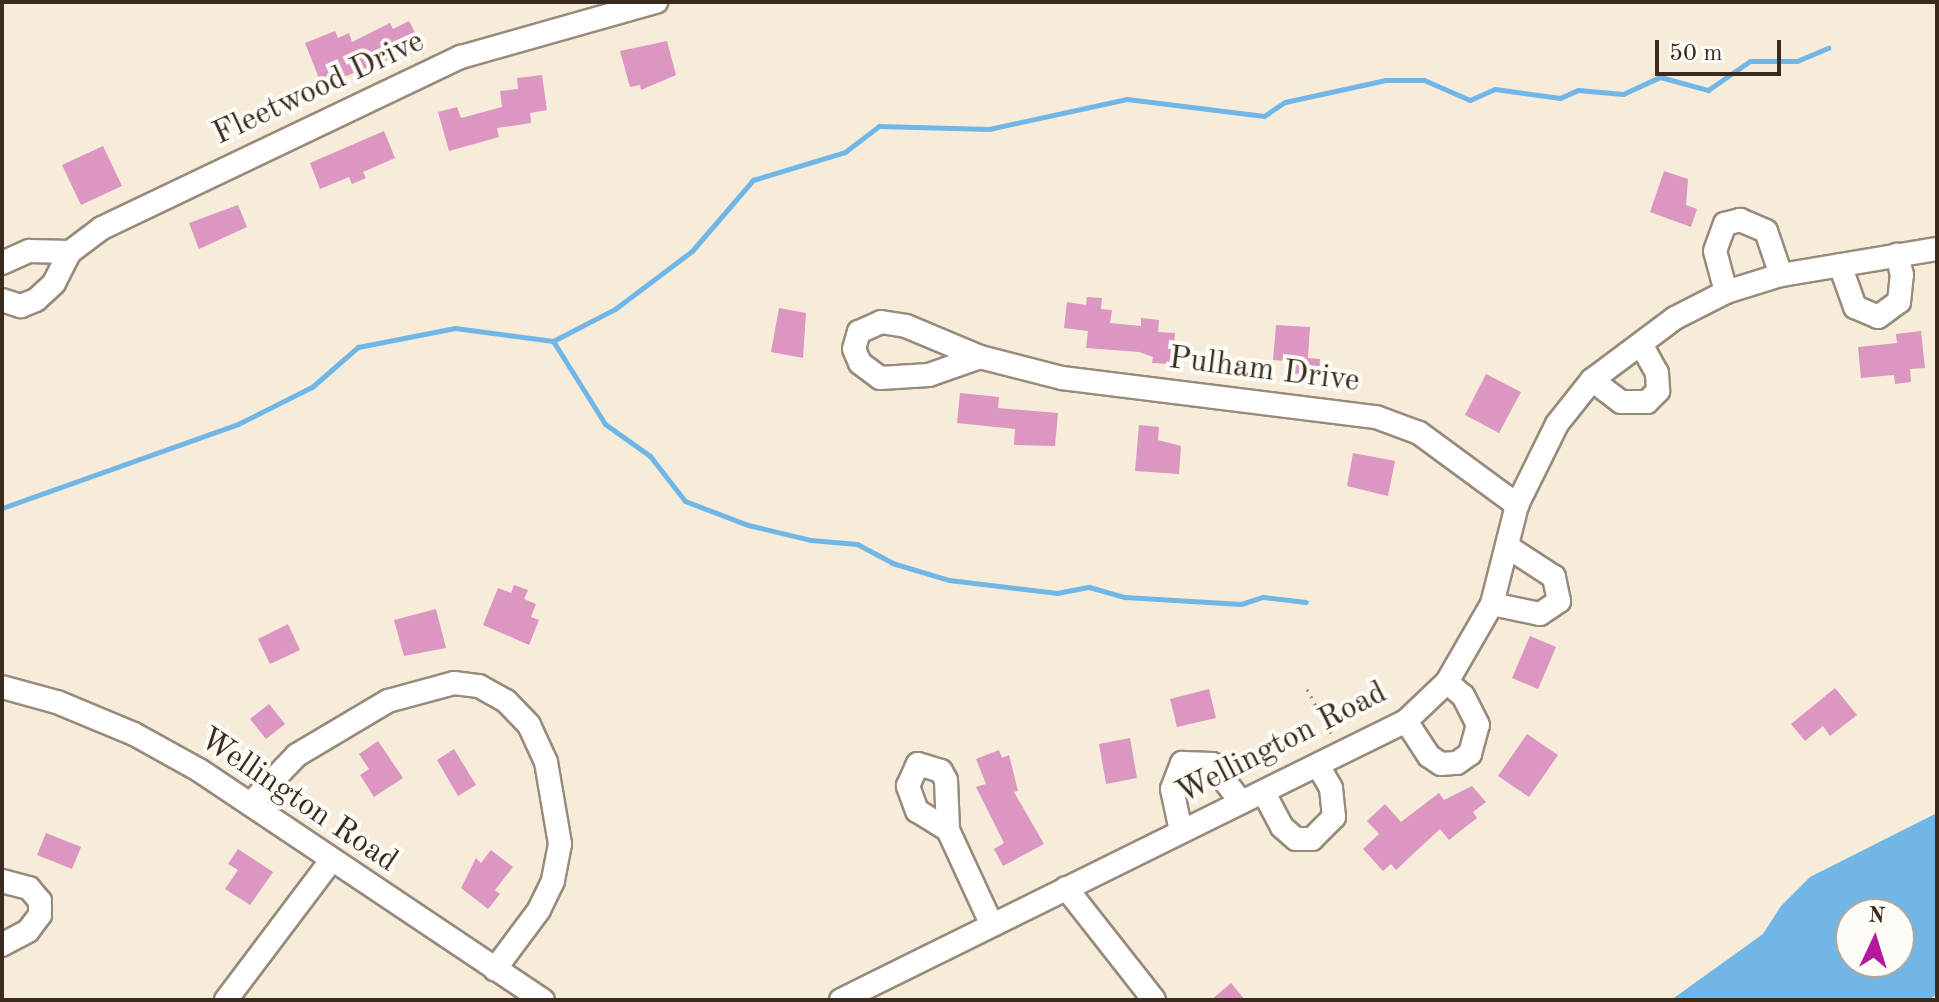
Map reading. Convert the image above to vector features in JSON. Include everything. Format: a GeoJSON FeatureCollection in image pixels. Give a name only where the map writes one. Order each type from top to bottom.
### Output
{"type":"FeatureCollection","features":[{"type":"Feature","properties":{"kind":"street","name":"Fleetwood Drive"},"geometry":{"type":"LineString","coordinates":[[2,300],[21,306],[36,300],[54,283],[70,252],[102,228],[461,57],[656,2]]}},
{"type":"Feature","properties":{"kind":"street"},"geometry":{"type":"LineString","coordinates":[[1726,292],[1715,251],[1725,224],[1740,220],[1766,231],[1781,275]]}},
{"type":"Feature","properties":{"kind":"street","name":"Wellington Road"},"geometry":{"type":"LineString","coordinates":[[841,1000],[880,992],[991,923],[1319,767],[1406,721],[1447,682],[1492,604],[1517,505],[1557,424],[1592,380],[1675,318],[1726,292],[1781,275],[1937,249]]}},
{"type":"Feature","properties":{"kind":"street"},"geometry":{"type":"LineString","coordinates":[[2,263],[29,251],[70,252]]}},
{"type":"Feature","properties":{"kind":"street"},"geometry":{"type":"LineString","coordinates":[[1840,265],[1855,307],[1878,317],[1899,302],[1902,275],[1897,255]]}},
{"type":"Feature","properties":{"kind":"street","name":"Pulham Drive"},"geometry":{"type":"LineString","coordinates":[[980,357],[929,375],[880,378],[860,363],[854,349],[859,332],[881,322],[906,326],[980,357],[1062,378],[1376,417],[1419,433],[1517,505]]}},
{"type":"Feature","properties":{"kind":"street"},"geometry":{"type":"LineString","coordinates":[[1592,380],[1633,405],[1647,402],[1658,391],[1657,373],[1641,344]]}},
{"type":"Feature","properties":{"kind":"street"},"geometry":{"type":"LineString","coordinates":[[1492,604],[1540,614],[1559,601],[1554,577],[1508,547]]}},
{"type":"Feature","properties":{"kind":"street"},"geometry":{"type":"LineString","coordinates":[[1406,721],[1429,756],[1441,764],[1457,763],[1470,754],[1478,725],[1463,696],[1447,682]]}},
{"type":"Feature","properties":{"kind":"street"},"geometry":{"type":"LineString","coordinates":[[250,804],[297,755],[388,701],[454,683],[479,686],[506,701],[529,725],[546,762],[560,844],[553,881],[539,910],[495,969]]}},
{"type":"Feature","properties":{"kind":"street","name":"Wellington Road"},"geometry":{"type":"LineString","coordinates":[[2,687],[57,702],[134,734],[250,804],[330,862],[543,1000]]}},
{"type":"Feature","properties":{"kind":"street"},"geometry":{"type":"LineString","coordinates":[[1181,831],[1172,789],[1174,773],[1182,763],[1212,764],[1241,802]]}},
{"type":"Feature","properties":{"kind":"street"},"geometry":{"type":"LineString","coordinates":[[1264,793],[1282,827],[1296,839],[1312,839],[1334,817],[1331,788],[1319,767]]}},
{"type":"Feature","properties":{"kind":"street"},"geometry":{"type":"LineString","coordinates":[[948,830],[991,923]]}},
{"type":"Feature","properties":{"kind":"street"},"geometry":{"type":"LineString","coordinates":[[226,1000],[330,862]]}},
{"type":"Feature","properties":{"kind":"street"},"geometry":{"type":"LineString","coordinates":[[2,881],[29,888],[40,901],[40,915],[28,931],[2,945]]}},
{"type":"Feature","properties":{"kind":"street"},"geometry":{"type":"LineString","coordinates":[[1066,888],[1154,1000]]}},
{"type":"Feature","properties":{"kind":"path"},"geometry":{"type":"LineString","coordinates":[[1307,689],[1343,755]]}},
{"type":"Feature","properties":{"kind":"water"},"geometry":{"type":"Polygon","coordinates":[[[1937,813],[1937,994],[1929,1000],[1671,1000],[1763,934],[1781,906],[1810,877],[1937,813]]]}},
{"type":"Feature","properties":{"kind":"building"},"geometry":{"type":"Polygon","coordinates":[[[409,21],[423,48],[381,69],[378,63],[322,86],[305,43],[335,31],[338,38],[349,33],[352,42],[390,23],[393,29],[409,21]]]}},
{"type":"Feature","properties":{"kind":"building"},"geometry":{"type":"Polygon","coordinates":[[[667,41],[676,75],[641,90],[640,85],[630,87],[620,51],[667,41]]]}},
{"type":"Feature","properties":{"kind":"building"},"geometry":{"type":"Polygon","coordinates":[[[542,75],[547,110],[530,113],[531,123],[497,128],[499,137],[449,151],[438,112],[457,107],[461,118],[502,107],[500,91],[518,89],[517,78],[542,75]]]}},
{"type":"Feature","properties":{"kind":"building"},"geometry":{"type":"Polygon","coordinates":[[[384,131],[395,158],[363,172],[366,178],[352,184],[349,177],[320,189],[310,163],[384,131]]]}},
{"type":"Feature","properties":{"kind":"building"},"geometry":{"type":"Polygon","coordinates":[[[103,146],[122,186],[81,205],[62,165],[103,146]]]}},
{"type":"Feature","properties":{"kind":"building"},"geometry":{"type":"Polygon","coordinates":[[[1664,171],[1688,179],[1686,205],[1697,209],[1691,227],[1650,212],[1664,171]]]}},
{"type":"Feature","properties":{"kind":"building"},"geometry":{"type":"Polygon","coordinates":[[[238,205],[247,227],[199,249],[189,223],[238,205]]]}},
{"type":"Feature","properties":{"kind":"building"},"geometry":{"type":"Polygon","coordinates":[[[1087,297],[1102,298],[1101,309],[1112,310],[1110,323],[1141,326],[1141,318],[1159,320],[1158,332],[1175,333],[1172,364],[1152,363],[1153,357],[1139,352],[1086,348],[1088,331],[1064,328],[1067,302],[1086,305],[1087,297]]]}},
{"type":"Feature","properties":{"kind":"building"},"geometry":{"type":"Polygon","coordinates":[[[779,308],[806,313],[803,358],[771,352],[779,308]]]}},
{"type":"Feature","properties":{"kind":"building"},"geometry":{"type":"Polygon","coordinates":[[[1276,325],[1310,327],[1308,358],[1320,359],[1319,375],[1286,373],[1287,361],[1273,360],[1276,325]]]}},
{"type":"Feature","properties":{"kind":"building"},"geometry":{"type":"Polygon","coordinates":[[[1921,331],[1925,368],[1910,369],[1911,382],[1895,384],[1894,375],[1861,378],[1858,347],[1897,343],[1896,334],[1921,331]]]}},
{"type":"Feature","properties":{"kind":"building"},"geometry":{"type":"Polygon","coordinates":[[[1486,374],[1521,392],[1499,433],[1465,415],[1486,374]]]}},
{"type":"Feature","properties":{"kind":"building"},"geometry":{"type":"Polygon","coordinates":[[[960,393],[999,397],[998,408],[1058,413],[1055,446],[1014,445],[1015,429],[957,423],[960,393]]]}},
{"type":"Feature","properties":{"kind":"building"},"geometry":{"type":"Polygon","coordinates":[[[1139,425],[1159,427],[1158,440],[1181,446],[1179,474],[1135,471],[1139,425]]]}},
{"type":"Feature","properties":{"kind":"building"},"geometry":{"type":"Polygon","coordinates":[[[1353,453],[1395,461],[1388,496],[1347,486],[1353,453]]]}},
{"type":"Feature","properties":{"kind":"building"},"geometry":{"type":"Polygon","coordinates":[[[514,585],[528,590],[524,599],[536,604],[531,617],[539,620],[529,645],[483,625],[498,588],[511,593],[514,585]]]}},
{"type":"Feature","properties":{"kind":"building"},"geometry":{"type":"Polygon","coordinates":[[[436,609],[446,648],[404,656],[394,620],[436,609]]]}},
{"type":"Feature","properties":{"kind":"building"},"geometry":{"type":"Polygon","coordinates":[[[288,624],[300,650],[270,664],[258,639],[288,624]]]}},
{"type":"Feature","properties":{"kind":"building"},"geometry":{"type":"Polygon","coordinates":[[[1530,636],[1556,647],[1538,689],[1512,678],[1530,636]]]}},
{"type":"Feature","properties":{"kind":"building"},"geometry":{"type":"Polygon","coordinates":[[[1835,688],[1857,715],[1830,736],[1823,726],[1805,741],[1791,724],[1835,688]]]}},
{"type":"Feature","properties":{"kind":"building"},"geometry":{"type":"Polygon","coordinates":[[[1209,689],[1216,718],[1177,727],[1170,699],[1209,689]]]}},
{"type":"Feature","properties":{"kind":"building"},"geometry":{"type":"Polygon","coordinates":[[[269,704],[285,724],[266,739],[250,719],[269,704]]]}},
{"type":"Feature","properties":{"kind":"building"},"geometry":{"type":"Polygon","coordinates":[[[1527,734],[1558,755],[1529,797],[1498,776],[1527,734]]]}},
{"type":"Feature","properties":{"kind":"building"},"geometry":{"type":"Polygon","coordinates":[[[1130,738],[1137,778],[1106,784],[1099,744],[1130,738]]]}},
{"type":"Feature","properties":{"kind":"building"},"geometry":{"type":"Polygon","coordinates":[[[378,741],[403,778],[374,797],[360,775],[369,769],[359,754],[378,741]]]}},
{"type":"Feature","properties":{"kind":"building"},"geometry":{"type":"Polygon","coordinates":[[[454,749],[476,785],[458,796],[437,760],[454,749]]]}},
{"type":"Feature","properties":{"kind":"building"},"geometry":{"type":"Polygon","coordinates":[[[999,750],[1002,758],[1009,755],[1018,791],[1014,792],[1044,844],[1003,866],[994,849],[1004,843],[976,787],[986,784],[976,759],[999,750]]]}},
{"type":"Feature","properties":{"kind":"building"},"geometry":{"type":"Polygon","coordinates":[[[1472,786],[1486,802],[1473,812],[1477,818],[1449,840],[1440,829],[1396,870],[1391,864],[1383,871],[1363,849],[1379,834],[1367,821],[1385,804],[1401,822],[1439,793],[1444,800],[1472,786]]]}},
{"type":"Feature","properties":{"kind":"building"},"geometry":{"type":"Polygon","coordinates":[[[46,833],[81,847],[72,869],[37,855],[46,833]]]}},
{"type":"Feature","properties":{"kind":"building"},"geometry":{"type":"Polygon","coordinates":[[[238,849],[273,872],[250,905],[225,889],[238,870],[228,864],[238,849]]]}},
{"type":"Feature","properties":{"kind":"building"},"geometry":{"type":"Polygon","coordinates":[[[491,850],[513,867],[495,890],[500,894],[488,909],[461,888],[476,858],[481,863],[491,850]]]}},
{"type":"Feature","properties":{"kind":"building"},"geometry":{"type":"Polygon","coordinates":[[[1231,983],[1245,1000],[1211,1000],[1231,983]]]}},
{"type":"Feature","properties":{"kind":"waterway"},"geometry":{"type":"LineString","coordinates":[[2,508],[238,424],[312,387],[358,347],[455,328],[553,341],[615,309],[692,251],[753,180],[845,152],[879,126],[989,129],[1127,99],[1264,116],[1285,102],[1386,80],[1424,80],[1470,100],[1495,89],[1560,98],[1578,90],[1623,94],[1660,77],[1708,90],[1750,61],[1797,61],[1828,48]]}},
{"type":"Feature","properties":{"kind":"waterway"},"geometry":{"type":"LineString","coordinates":[[553,341],[605,424],[650,456],[685,501],[748,525],[811,540],[857,544],[892,563],[949,580],[1057,593],[1089,587],[1125,597],[1241,604],[1263,597],[1306,602]]}}]}
